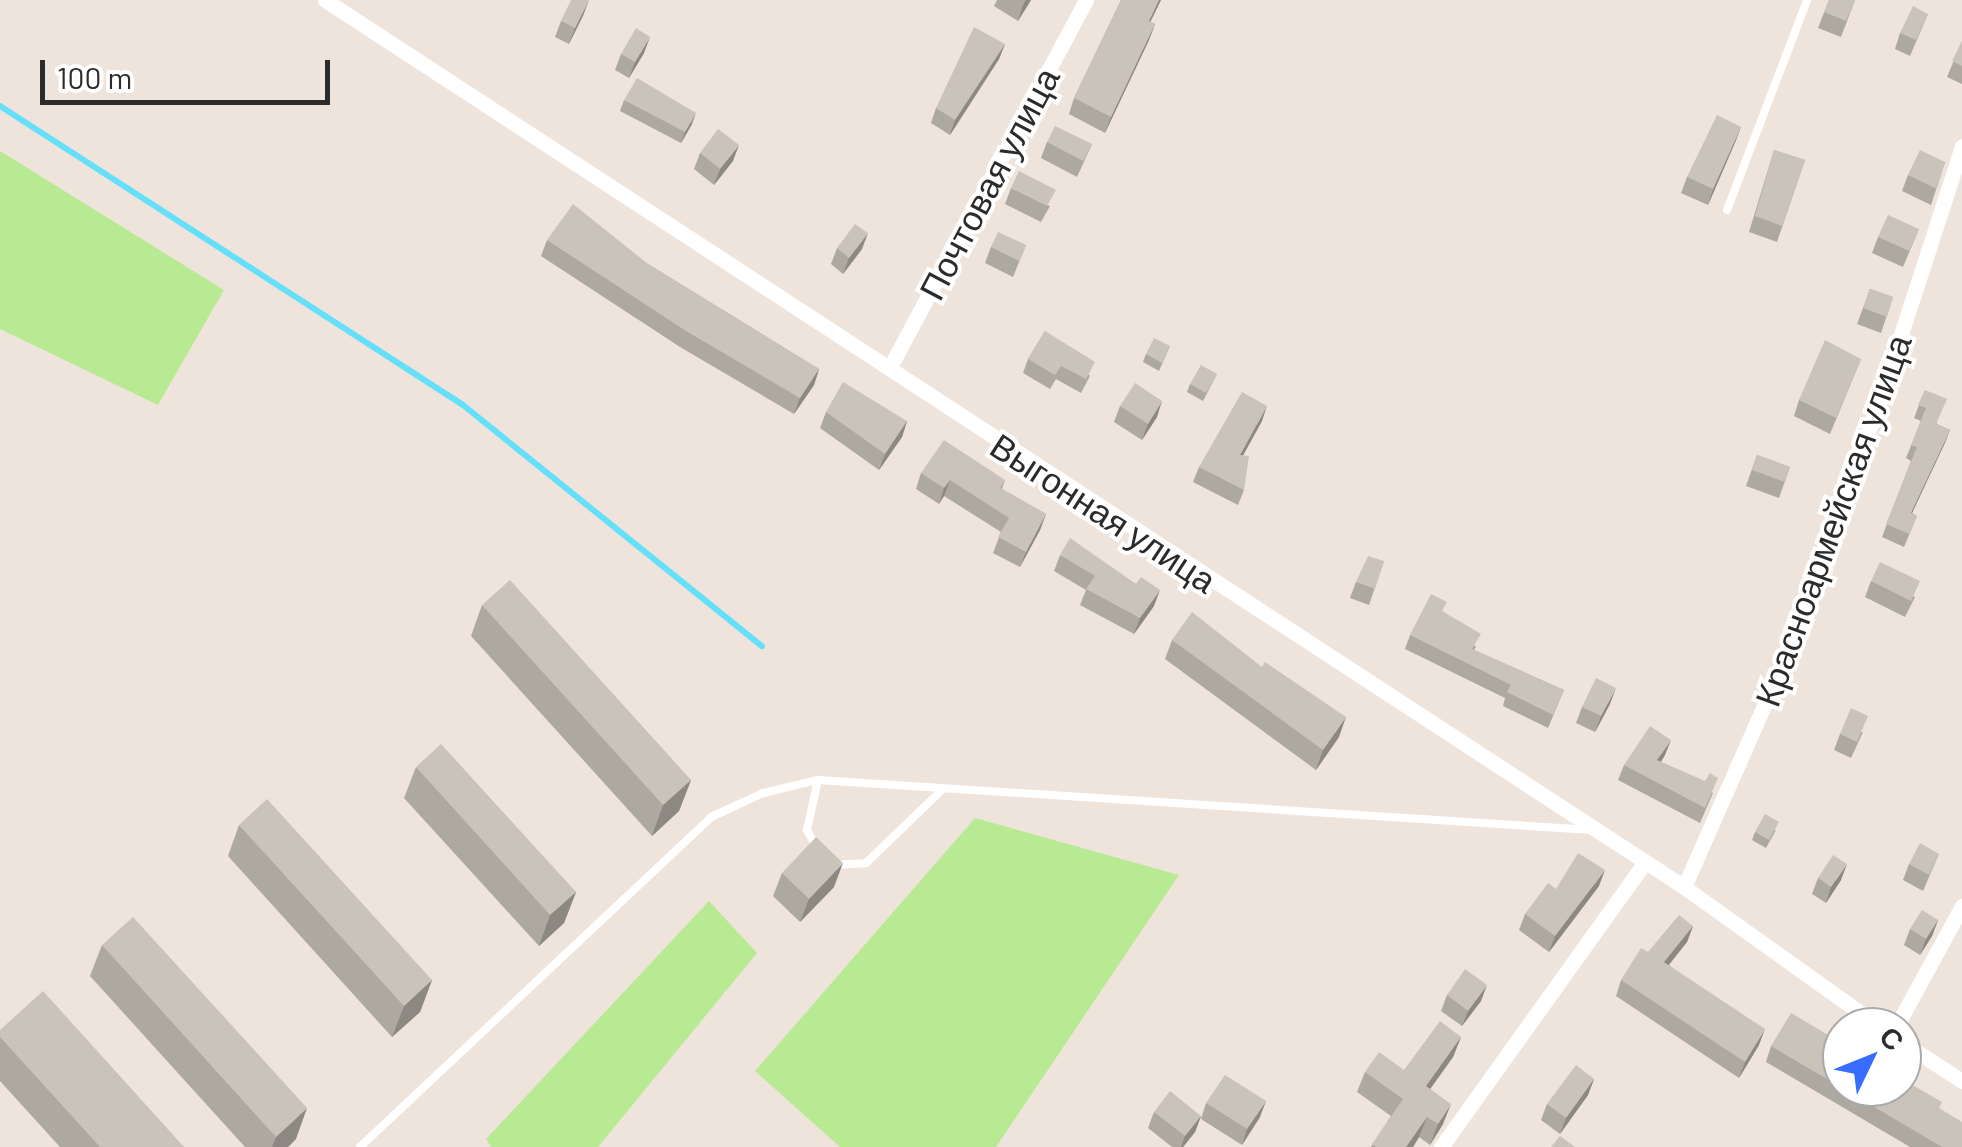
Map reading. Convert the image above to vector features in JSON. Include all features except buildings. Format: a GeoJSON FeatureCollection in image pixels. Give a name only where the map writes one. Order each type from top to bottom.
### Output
{"type":"FeatureCollection","features":[{"type":"Feature","properties":{"kind":"street","name":"Выгонная улица"},"geometry":{"type":"LineString","coordinates":[[326,0],[890,367],[1017,457],[1684,887],[1852,1007]]}},
{"type":"Feature","properties":{"kind":"street","name":"Почтовая улица"},"geometry":{"type":"LineString","coordinates":[[890,367],[1086,0]]}},
{"type":"Feature","properties":{"kind":"street","name":"Красноармейская улица"},"geometry":{"type":"LineString","coordinates":[[1684,887],[1785,656],[1879,402],[1962,146]]}},
{"type":"Feature","properties":{"kind":"street"},"geometry":{"type":"LineString","coordinates":[[1441,1147],[1645,862]]}},
{"type":"Feature","properties":{"kind":"street"},"geometry":{"type":"LineString","coordinates":[[1907,1007],[1962,906]]}},
{"type":"Feature","properties":{"kind":"street"},"geometry":{"type":"LineString","coordinates":[[1922,1055],[1962,1081]]}},
{"type":"Feature","properties":{"kind":"lane"},"geometry":{"type":"LineString","coordinates":[[1727,210],[1807,0]]}},
{"type":"Feature","properties":{"kind":"lane"},"geometry":{"type":"LineString","coordinates":[[360,1147],[712,817],[763,792],[818,780],[1596,831]]}},
{"type":"Feature","properties":{"kind":"lane"},"geometry":{"type":"LineString","coordinates":[[818,780],[807,830],[826,865],[866,863],[944,790]]}},
{"type":"Feature","properties":{"kind":"green space"},"geometry":{"type":"Polygon","coordinates":[[[0,151],[224,290],[158,405],[0,329],[0,151]]]}},
{"type":"Feature","properties":{"kind":"green space"},"geometry":{"type":"Polygon","coordinates":[[[975,818],[1179,875],[996,1147],[840,1147],[755,1071],[975,818]]]}},
{"type":"Feature","properties":{"kind":"green space"},"geometry":{"type":"Polygon","coordinates":[[[709,901],[757,953],[598,1147],[491,1147],[486,1139],[709,901]]]}},
{"type":"Feature","properties":{"kind":"waterway"},"geometry":{"type":"LineString","coordinates":[[0,106],[463,405],[762,646]]}}]}
